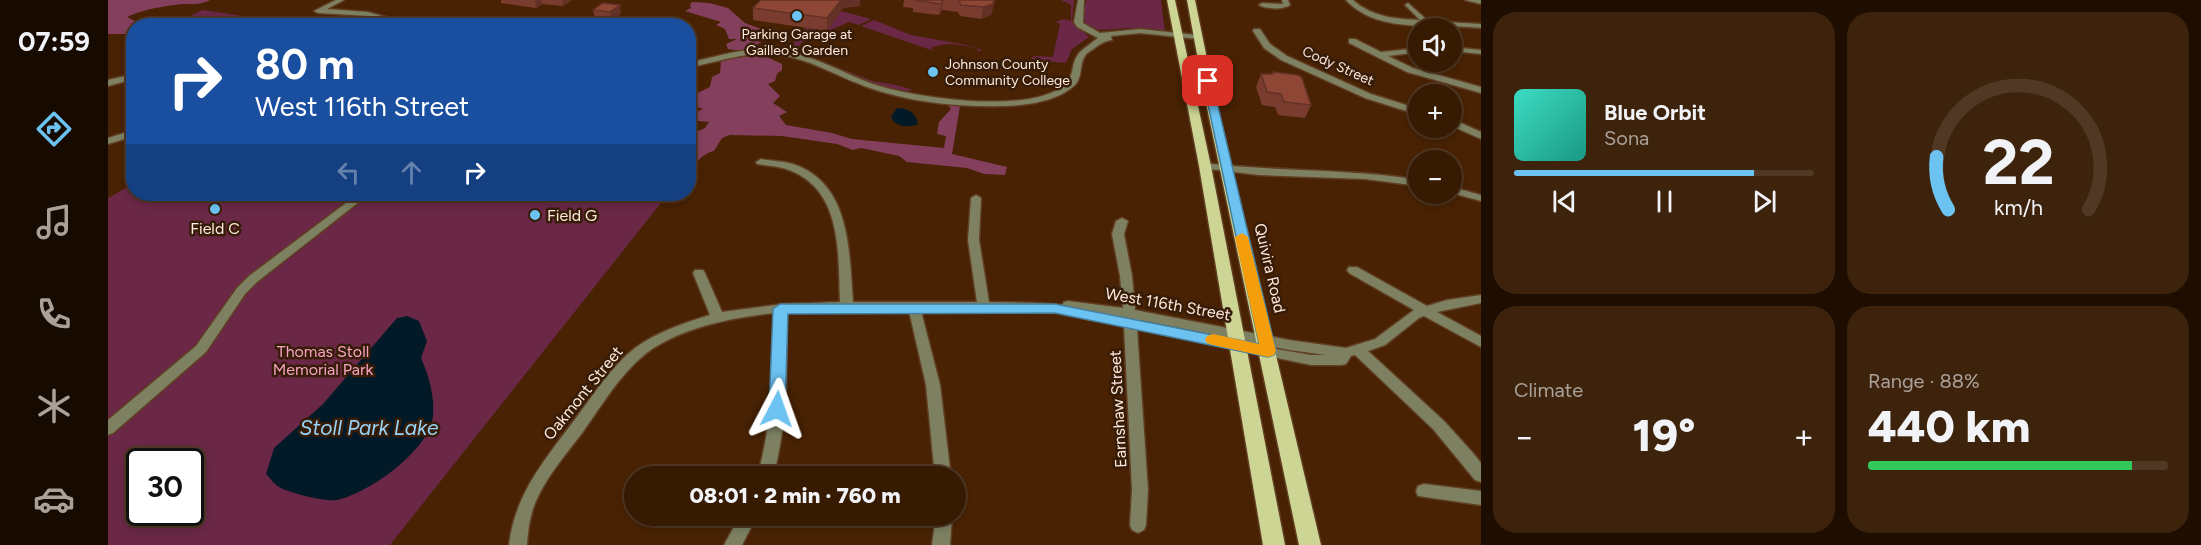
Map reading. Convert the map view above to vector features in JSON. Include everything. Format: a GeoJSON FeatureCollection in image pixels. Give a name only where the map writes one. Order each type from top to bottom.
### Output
{"type":"FeatureCollection","features":[{"type":"Feature","properties":{"kind":"main road"},"geometry":{"type":"LineString","coordinates":[[1171,0],[1205,166],[1274,545]]}},
{"type":"Feature","properties":{"kind":"main road","name":"Quivira Road"},"geometry":{"type":"LineString","coordinates":[[1191,0],[1226,170],[1310,545]]}},
{"type":"Feature","properties":{"kind":"street"},"geometry":{"type":"LineString","coordinates":[[341,0],[318,11],[368,14],[383,18]]}},
{"type":"Feature","properties":{"kind":"street"},"geometry":{"type":"LineString","coordinates":[[1081,0],[1078,22],[1084,29],[1103,38],[1137,36],[1198,40]]}},
{"type":"Feature","properties":{"kind":"street"},"geometry":{"type":"LineString","coordinates":[[1262,5],[1284,6],[1287,5],[1286,0]]}},
{"type":"Feature","properties":{"kind":"street"},"geometry":{"type":"LineString","coordinates":[[1349,0],[1358,10],[1370,15],[1408,20]]}},
{"type":"Feature","properties":{"kind":"street"},"geometry":{"type":"LineString","coordinates":[[1468,0],[1481,2]]}},
{"type":"Feature","properties":{"kind":"street"},"geometry":{"type":"LineString","coordinates":[[1408,5],[1422,18]]}},
{"type":"Feature","properties":{"kind":"street"},"geometry":{"type":"LineString","coordinates":[[1462,24],[1481,26]]}},
{"type":"Feature","properties":{"kind":"street"},"geometry":{"type":"LineString","coordinates":[[1084,29],[1117,32],[1140,31],[1178,38]]}},
{"type":"Feature","properties":{"kind":"street","name":"Cody Street"},"geometry":{"type":"LineString","coordinates":[[1257,31],[1267,46],[1290,61],[1368,96],[1408,109]]}},
{"type":"Feature","properties":{"kind":"street"},"geometry":{"type":"LineString","coordinates":[[696,64],[746,52],[774,52],[795,56],[897,94],[942,100],[1011,103],[1044,98],[1066,89],[1077,76],[1082,54],[1103,38],[1103,35],[1117,32]]}},
{"type":"Feature","properties":{"kind":"street"},"geometry":{"type":"LineString","coordinates":[[1352,41],[1423,75],[1481,90]]}},
{"type":"Feature","properties":{"kind":"street"},"geometry":{"type":"LineString","coordinates":[[1462,50],[1481,52]]}},
{"type":"Feature","properties":{"kind":"street"},"geometry":{"type":"LineString","coordinates":[[1378,55],[1408,51]]}},
{"type":"Feature","properties":{"kind":"street"},"geometry":{"type":"LineString","coordinates":[[108,83],[126,78]]}},
{"type":"Feature","properties":{"kind":"street"},"geometry":{"type":"LineString","coordinates":[[1462,127],[1481,136]]}},
{"type":"Feature","properties":{"kind":"street"},"geometry":{"type":"LineString","coordinates":[[108,141],[126,136]]}},
{"type":"Feature","properties":{"kind":"street"},"geometry":{"type":"LineString","coordinates":[[761,162],[784,165],[799,170],[818,184],[832,199],[839,223],[847,308]]}},
{"type":"Feature","properties":{"kind":"street"},"geometry":{"type":"LineString","coordinates":[[1205,166],[1268,173],[1363,174],[1408,181]]}},
{"type":"Feature","properties":{"kind":"street"},"geometry":{"type":"LineString","coordinates":[[1305,172],[1314,182]]}},
{"type":"Feature","properties":{"kind":"street"},"geometry":{"type":"LineString","coordinates":[[1462,193],[1481,198]]}},
{"type":"Feature","properties":{"kind":"street"},"geometry":{"type":"LineString","coordinates":[[976,198],[972,239],[974,262],[984,307]]}},
{"type":"Feature","properties":{"kind":"street"},"geometry":{"type":"LineString","coordinates":[[108,429],[201,349],[247,285],[355,201]]}},
{"type":"Feature","properties":{"kind":"street","name":"Earnshaw Street"},"geometry":{"type":"LineString","coordinates":[[1122,221],[1118,234],[1130,318],[1140,490],[1138,525]]}},
{"type":"Feature","properties":{"kind":"street"},"geometry":{"type":"LineString","coordinates":[[1353,270],[1481,342]]}},
{"type":"Feature","properties":{"kind":"street"},"geometry":{"type":"LineString","coordinates":[[699,273],[717,317]]}},
{"type":"Feature","properties":{"kind":"street","name":"West 116th Street"},"geometry":{"type":"LineString","coordinates":[[717,317],[745,311],[780,309],[1055,308],[1130,318],[1237,339],[1331,361],[1341,360],[1352,351],[1380,342],[1414,315],[1448,304],[1481,300]]}},
{"type":"Feature","properties":{"kind":"street"},"geometry":{"type":"LineString","coordinates":[[914,307],[933,385],[942,466]]}},
{"type":"Feature","properties":{"kind":"street"},"geometry":{"type":"LineString","coordinates":[[767,466],[775,432],[777,409],[780,309]]}},
{"type":"Feature","properties":{"kind":"street","name":"Oakmont Street"},"geometry":{"type":"LineString","coordinates":[[518,545],[522,515],[536,486],[569,437],[627,363],[649,345],[672,333],[717,317]]}},
{"type":"Feature","properties":{"kind":"street"},"geometry":{"type":"LineString","coordinates":[[1352,351],[1436,422],[1466,453],[1481,475]]}},
{"type":"Feature","properties":{"kind":"street"},"geometry":{"type":"LineString","coordinates":[[1424,491],[1481,498]]}},
{"type":"Feature","properties":{"kind":"street"},"geometry":{"type":"LineString","coordinates":[[733,545],[743,526]]}},
{"type":"Feature","properties":{"kind":"street"},"geometry":{"type":"LineString","coordinates":[[941,545],[943,526]]}},
{"type":"Feature","properties":{"kind":"green space"},"geometry":{"type":"Polygon","coordinates":[[[1061,0],[1074,0],[1072,21],[1089,37],[1072,49],[1066,63],[1034,60],[1031,58],[1035,56],[1053,57],[1060,24],[1055,22],[1064,19],[1071,21],[1071,5],[1061,0]]]}},
{"type":"Feature","properties":{"kind":"green space"},"geometry":{"type":"Polygon","coordinates":[[[1087,0],[1161,0],[1165,32],[1130,28],[1098,30],[1081,24],[1081,13],[1087,0]]]}},
{"type":"Feature","properties":{"kind":"green space"},"geometry":{"type":"Polygon","coordinates":[[[203,10],[251,18],[185,18],[203,10]]]}},
{"type":"Feature","properties":{"kind":"green space"},"geometry":{"type":"Polygon","coordinates":[[[841,11],[871,19],[859,25],[849,22],[801,43],[796,51],[875,82],[893,84],[912,90],[889,89],[872,84],[793,53],[794,42],[805,28],[827,31],[841,11]]]}},
{"type":"Feature","properties":{"kind":"green space"},"geometry":{"type":"Polygon","coordinates":[[[874,20],[911,35],[967,45],[982,50],[977,52],[978,49],[972,47],[948,44],[931,48],[934,51],[861,26],[874,20]]]}},
{"type":"Feature","properties":{"kind":"green space","name":"Thomas Stoll Memorial Park"},"geometry":{"type":"Polygon","coordinates":[[[126,188],[126,201],[662,201],[390,545],[108,545],[108,198],[126,188]]]}},
{"type":"Feature","properties":{"kind":"shaded area"},"geometry":{"type":"Polygon","coordinates":[[[108,0],[210,0],[140,12],[126,18],[126,34],[108,34],[108,0]]]}},
{"type":"Feature","properties":{"kind":"shaded area"},"geometry":{"type":"Polygon","coordinates":[[[692,2],[709,3],[728,8],[745,23],[766,31],[764,37],[756,46],[746,50],[728,49],[726,44],[737,39],[729,39],[725,29],[716,25],[721,22],[685,11],[691,8],[692,2]]]}},
{"type":"Feature","properties":{"kind":"shaded area"},"geometry":{"type":"Polygon","coordinates":[[[758,53],[782,64],[782,70],[777,74],[775,81],[768,84],[780,96],[773,103],[787,112],[779,116],[786,125],[852,139],[944,148],[946,136],[937,134],[939,122],[951,109],[947,104],[960,106],[952,154],[1007,167],[1005,175],[984,174],[967,168],[907,162],[899,156],[861,148],[853,150],[837,144],[782,136],[730,135],[722,138],[714,151],[706,154],[696,165],[696,132],[705,128],[709,122],[696,121],[696,112],[703,109],[696,108],[696,94],[710,87],[712,77],[720,73],[721,61],[726,58],[758,53]]]}},
{"type":"Feature","properties":{"kind":"water"},"geometry":{"type":"Polygon","coordinates":[[[897,108],[910,112],[915,116],[918,124],[907,126],[896,123],[891,117],[897,108]]]}},
{"type":"Feature","properties":{"kind":"water","name":"Stoll Park Lake"},"geometry":{"type":"Polygon","coordinates":[[[407,316],[419,321],[427,341],[421,358],[431,387],[433,416],[421,443],[396,468],[380,480],[350,496],[337,500],[325,500],[291,492],[277,486],[266,474],[274,448],[323,404],[397,318],[407,316]]]}},
{"type":"Feature","properties":{"kind":"building"},"geometry":{"type":"Polygon","coordinates":[[[761,0],[841,0],[827,18],[753,8],[761,0]]]}},
{"type":"Feature","properties":{"kind":"building"},"geometry":{"type":"Polygon","coordinates":[[[914,0],[943,0],[941,4],[914,0]]]}},
{"type":"Feature","properties":{"kind":"building"},"geometry":{"type":"Polygon","coordinates":[[[959,0],[994,0],[993,4],[983,7],[961,5],[959,0]]]}},
{"type":"Feature","properties":{"kind":"building"},"geometry":{"type":"Polygon","coordinates":[[[603,3],[620,5],[610,12],[593,10],[603,3]]]}},
{"type":"Feature","properties":{"kind":"building"},"geometry":{"type":"Polygon","coordinates":[[[1272,72],[1298,75],[1302,78],[1311,105],[1284,102],[1281,94],[1267,92],[1261,74],[1273,74],[1272,72]]]}},
{"type":"Feature","properties":{"kind":"slow traffic"},"geometry":{"type":"LineString","coordinates":[[1213,340],[1268,351],[1242,237]]}},
{"type":"Feature","properties":{"kind":"place","name":"Parking Garage at Gailleo's Garden"},"geometry":{"type":"Point","coordinates":[797,16]}},
{"type":"Feature","properties":{"kind":"place","name":"Johnson County Community College"},"geometry":{"type":"Point","coordinates":[933,72]}},
{"type":"Feature","properties":{"kind":"place","name":"Field C"},"geometry":{"type":"Point","coordinates":[215,209]}},
{"type":"Feature","properties":{"kind":"place","name":"Field G"},"geometry":{"type":"Point","coordinates":[535,215]}},
{"type":"Feature","properties":{"kind":"route"},"geometry":{"type":"LineString","coordinates":[[777,409],[780,309],[1055,308],[1268,351],[1208,81]]}}]}
